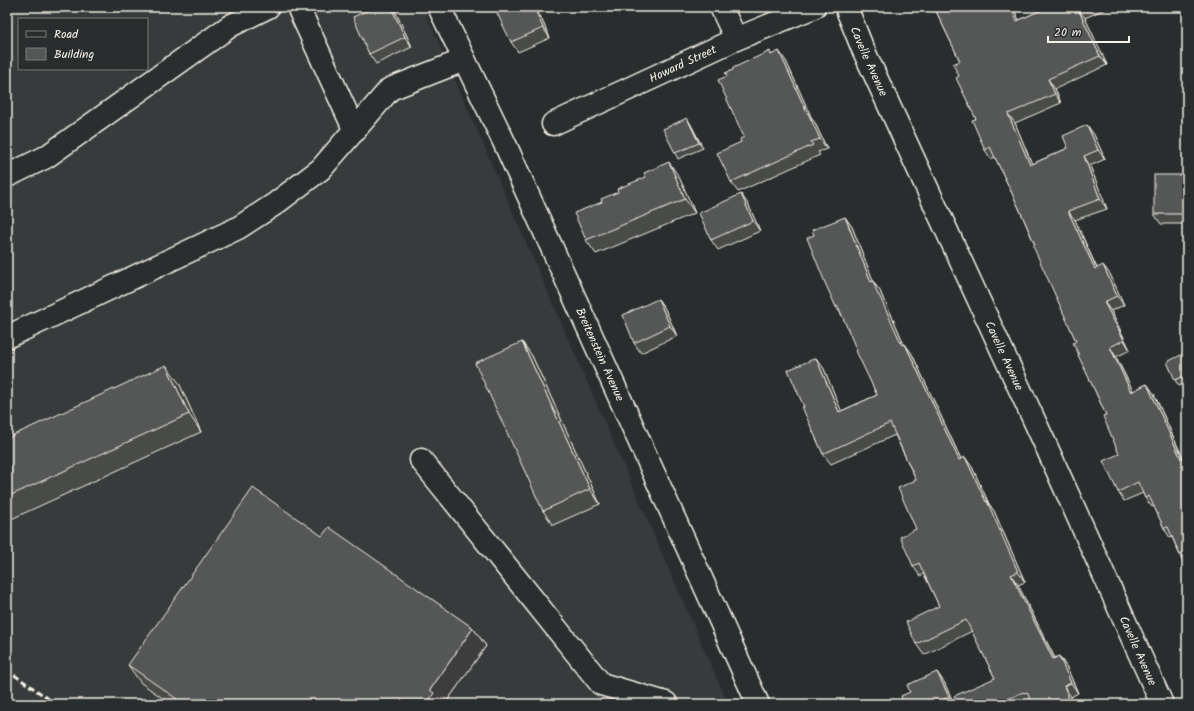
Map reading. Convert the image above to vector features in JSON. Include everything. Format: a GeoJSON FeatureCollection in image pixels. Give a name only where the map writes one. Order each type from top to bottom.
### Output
{"type":"FeatureCollection","features":[{"type":"Feature","properties":{"kind":"street"},"geometry":{"type":"LineString","coordinates":[[7,176],[46,157],[230,26],[268,7]]}},
{"type":"Feature","properties":{"kind":"street"},"geometry":{"type":"LineString","coordinates":[[298,7],[355,130]]}},
{"type":"Feature","properties":{"kind":"street","name":"Breitenstein Avenue"},"geometry":{"type":"LineString","coordinates":[[439,7],[508,151],[758,704]]}},
{"type":"Feature","properties":{"kind":"street"},"geometry":{"type":"LineString","coordinates":[[721,7],[736,39]]}},
{"type":"Feature","properties":{"kind":"street","name":"Howard Street"},"geometry":{"type":"LineString","coordinates":[[553,124],[736,39],[814,7]]}},
{"type":"Feature","properties":{"kind":"street","name":"Cavelle Avenue"},"geometry":{"type":"LineString","coordinates":[[846,7],[862,47],[1047,448],[1162,704]]}},
{"type":"Feature","properties":{"kind":"street"},"geometry":{"type":"LineString","coordinates":[[7,337],[238,228],[275,204],[321,169],[390,89],[464,60]]}},
{"type":"Feature","properties":{"kind":"street"},"geometry":{"type":"LineString","coordinates":[[421,460],[601,684],[666,704]]}},
{"type":"Feature","properties":{"kind":"shaded area"},"geometry":{"type":"Polygon","coordinates":[[[7,7],[423,7],[728,704],[7,704],[7,7]]]}},
{"type":"Feature","properties":{"kind":"building"},"geometry":{"type":"Polygon","coordinates":[[[375,7],[391,7],[405,37],[369,54],[353,17],[375,7]]]}},
{"type":"Feature","properties":{"kind":"building"},"geometry":{"type":"Polygon","coordinates":[[[509,7],[534,7],[543,28],[511,42],[497,13],[509,7]]]}},
{"type":"Feature","properties":{"kind":"building"},"geometry":{"type":"Polygon","coordinates":[[[934,7],[1010,7],[1017,21],[1048,7],[1082,7],[1078,9],[1100,56],[1048,79],[1055,94],[1008,114],[1030,165],[1068,148],[1063,136],[1087,125],[1098,150],[1084,156],[1100,199],[1068,211],[1095,269],[1103,265],[1117,296],[1104,302],[1124,340],[1110,347],[1131,392],[1147,384],[1181,459],[1187,456],[1187,577],[1183,568],[1185,567],[1168,527],[1164,528],[1149,496],[1145,498],[1138,482],[1118,492],[1103,461],[1119,454],[1103,416],[1106,415],[1078,355],[1073,343],[1076,341],[1033,246],[1035,245],[1019,208],[990,147],[985,150],[972,120],[976,119],[956,78],[959,76],[953,64],[960,61],[934,7]]]}},
{"type":"Feature","properties":{"kind":"building"},"geometry":{"type":"Polygon","coordinates":[[[770,51],[771,55],[779,51],[820,139],[811,142],[813,145],[731,182],[717,153],[741,142],[740,139],[744,137],[718,80],[727,76],[725,73],[733,70],[733,68],[770,51]]]}},
{"type":"Feature","properties":{"kind":"building"},"geometry":{"type":"Polygon","coordinates":[[[687,118],[699,143],[675,153],[663,129],[687,118]]]}},
{"type":"Feature","properties":{"kind":"building"},"geometry":{"type":"Polygon","coordinates":[[[669,162],[685,199],[586,240],[574,213],[602,202],[601,199],[618,192],[617,189],[646,177],[644,173],[669,162]]]}},
{"type":"Feature","properties":{"kind":"building"},"geometry":{"type":"Polygon","coordinates":[[[1154,175],[1187,175],[1187,214],[1154,214],[1154,175]]]}},
{"type":"Feature","properties":{"kind":"building"},"geometry":{"type":"Polygon","coordinates":[[[741,194],[753,221],[711,240],[699,213],[741,194]]]}},
{"type":"Feature","properties":{"kind":"building"},"geometry":{"type":"Polygon","coordinates":[[[845,217],[871,282],[873,281],[878,295],[902,345],[905,344],[959,460],[965,457],[986,502],[987,501],[1018,572],[1011,575],[1053,659],[1059,656],[1071,683],[1064,686],[1071,704],[1032,704],[1027,692],[1023,692],[998,704],[958,704],[954,696],[995,678],[966,620],[916,644],[906,622],[939,606],[919,563],[913,566],[900,537],[916,529],[898,488],[916,480],[890,423],[823,454],[802,407],[804,407],[788,370],[816,358],[839,412],[877,395],[856,351],[838,306],[836,307],[826,285],[807,238],[814,235],[812,230],[845,217]]]}},
{"type":"Feature","properties":{"kind":"building"},"geometry":{"type":"Polygon","coordinates":[[[658,299],[670,326],[634,343],[623,315],[658,299]]]}},
{"type":"Feature","properties":{"kind":"building"},"geometry":{"type":"Polygon","coordinates":[[[522,342],[590,489],[543,511],[475,363],[522,342]]]}},
{"type":"Feature","properties":{"kind":"building"},"geometry":{"type":"Polygon","coordinates":[[[1187,352],[1187,375],[1175,380],[1167,362],[1187,352]]]}},
{"type":"Feature","properties":{"kind":"building"},"geometry":{"type":"Polygon","coordinates":[[[166,365],[189,414],[7,497],[7,438],[166,365]]]}},
{"type":"Feature","properties":{"kind":"building"},"geometry":{"type":"Polygon","coordinates":[[[253,488],[322,536],[329,527],[473,628],[430,690],[434,693],[427,704],[184,704],[128,665],[253,488]]]}},
{"type":"Feature","properties":{"kind":"building"},"geometry":{"type":"Polygon","coordinates":[[[937,672],[949,697],[933,704],[904,704],[901,696],[910,692],[907,685],[937,672]]]}},
{"type":"Feature","properties":{"kind":"railway"},"geometry":{"type":"LineString","coordinates":[[7,670],[56,704]]}}]}
